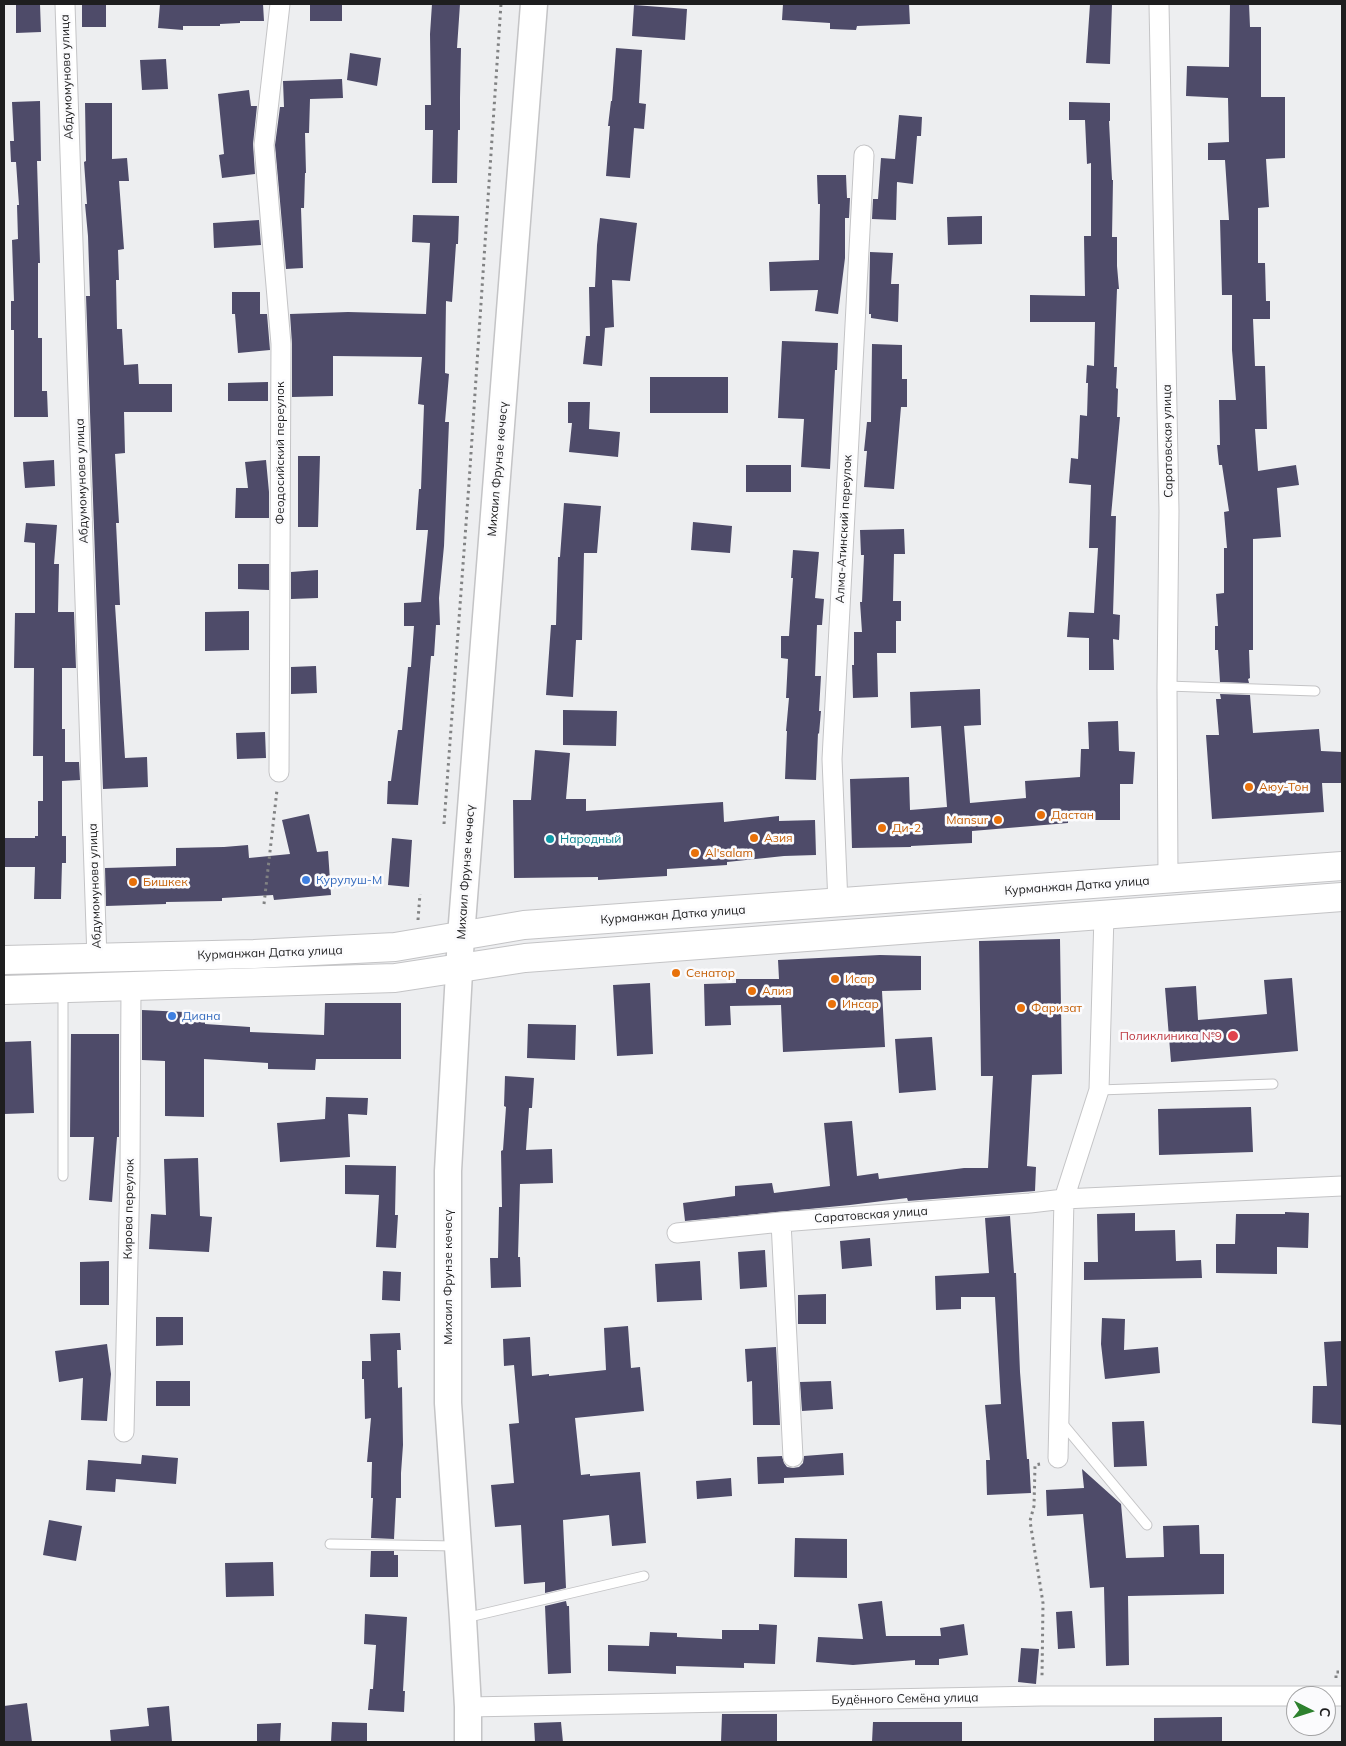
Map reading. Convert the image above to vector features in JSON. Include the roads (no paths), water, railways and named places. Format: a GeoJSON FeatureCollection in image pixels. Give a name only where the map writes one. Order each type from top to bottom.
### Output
{"type":"FeatureCollection","features":[{"type":"Feature","properties":{"kind":"main road","name":"Михаил Фрунзе көчөсү"},"geometry":{"type":"LineString","coordinates":[[468,1742],[463,1619],[448,1403],[448,1171],[461,936],[534,4]]}},
{"type":"Feature","properties":{"kind":"main road","name":"Курманжан Датка улица"},"geometry":{"type":"LineString","coordinates":[[4,960],[254,954],[395,947],[524,925],[838,904],[1342,866]]}},
{"type":"Feature","properties":{"kind":"main road"},"geometry":{"type":"LineString","coordinates":[[4,990],[395,978],[525,958],[1342,897]]}},
{"type":"Feature","properties":{"kind":"street","name":"Абдумомунова улица"},"geometry":{"type":"LineString","coordinates":[[65,4],[98,959]]}},
{"type":"Feature","properties":{"kind":"street","name":"Феодосийский переулок"},"geometry":{"type":"LineString","coordinates":[[279,772],[281,344],[264,145],[280,4]]}},
{"type":"Feature","properties":{"kind":"street","name":"Саратовская улица"},"geometry":{"type":"LineString","coordinates":[[1159,4],[1169,511],[1167,686],[1168,878]]}},
{"type":"Feature","properties":{"kind":"street","name":"Алма-Атинский переулок"},"geometry":{"type":"LineString","coordinates":[[838,904],[832,759],[864,155]]}},
{"type":"Feature","properties":{"kind":"street"},"geometry":{"type":"LineString","coordinates":[[1058,1458],[1064,1198],[1100,1090],[1104,915]]}},
{"type":"Feature","properties":{"kind":"street","name":"Кирова переулок"},"geometry":{"type":"LineString","coordinates":[[124,1432],[130,1180],[131,986]]}},
{"type":"Feature","properties":{"kind":"street","name":"Саратовская улица"},"geometry":{"type":"LineString","coordinates":[[677,1233],[782,1222],[1030,1203],[1064,1198],[1342,1186]]}},
{"type":"Feature","properties":{"kind":"street"},"geometry":{"type":"LineString","coordinates":[[782,1222],[793,1457]]}},
{"type":"Feature","properties":{"kind":"street","name":"Будённого Семёна улица"},"geometry":{"type":"LineString","coordinates":[[468,1707],[1042,1696],[1342,1696]]}},
{"type":"Feature","properties":{"kind":"lane"},"geometry":{"type":"LineString","coordinates":[[1167,686],[1315,691]]}},
{"type":"Feature","properties":{"kind":"lane"},"geometry":{"type":"LineString","coordinates":[[62,1176],[63,989]]}},
{"type":"Feature","properties":{"kind":"lane"},"geometry":{"type":"LineString","coordinates":[[1100,1090],[1274,1084]]}},
{"type":"Feature","properties":{"kind":"lane"},"geometry":{"type":"LineString","coordinates":[[1058,1419],[1147,1525]]}},
{"type":"Feature","properties":{"kind":"lane"},"geometry":{"type":"LineString","coordinates":[[330,1544],[458,1546]]}},
{"type":"Feature","properties":{"kind":"lane"},"geometry":{"type":"LineString","coordinates":[[463,1619],[644,1576]]}},
{"type":"Feature","properties":{"kind":"place","name":"Аюу-Тон"},"geometry":{"type":"Point","coordinates":[1249,787]}},
{"type":"Feature","properties":{"kind":"place","name":"Дастан"},"geometry":{"type":"Point","coordinates":[1041,815]}},
{"type":"Feature","properties":{"kind":"place","name":"Mansur"},"geometry":{"type":"Point","coordinates":[998,820]}},
{"type":"Feature","properties":{"kind":"place","name":"Ди-2"},"geometry":{"type":"Point","coordinates":[882,828]}},
{"type":"Feature","properties":{"kind":"place","name":"Азия"},"geometry":{"type":"Point","coordinates":[754,838]}},
{"type":"Feature","properties":{"kind":"place","name":"Народный"},"geometry":{"type":"Point","coordinates":[550,839]}},
{"type":"Feature","properties":{"kind":"place","name":"Al'salam"},"geometry":{"type":"Point","coordinates":[695,853]}},
{"type":"Feature","properties":{"kind":"place","name":"Курулуш-М"},"geometry":{"type":"Point","coordinates":[306,880]}},
{"type":"Feature","properties":{"kind":"place","name":"Бишкек"},"geometry":{"type":"Point","coordinates":[133,882]}},
{"type":"Feature","properties":{"kind":"place","name":"Сенатор"},"geometry":{"type":"Point","coordinates":[676,973]}},
{"type":"Feature","properties":{"kind":"place","name":"Исар"},"geometry":{"type":"Point","coordinates":[835,979]}},
{"type":"Feature","properties":{"kind":"place","name":"Алия"},"geometry":{"type":"Point","coordinates":[752,991]}},
{"type":"Feature","properties":{"kind":"place","name":"Инсар"},"geometry":{"type":"Point","coordinates":[832,1004]}},
{"type":"Feature","properties":{"kind":"place","name":"Фаризат"},"geometry":{"type":"Point","coordinates":[1021,1008]}},
{"type":"Feature","properties":{"kind":"place","name":"Диана"},"geometry":{"type":"Point","coordinates":[172,1016]}},
{"type":"Feature","properties":{"kind":"place","name":"Поликлиника №9"},"geometry":{"type":"Point","coordinates":[1233,1036]}}]}
